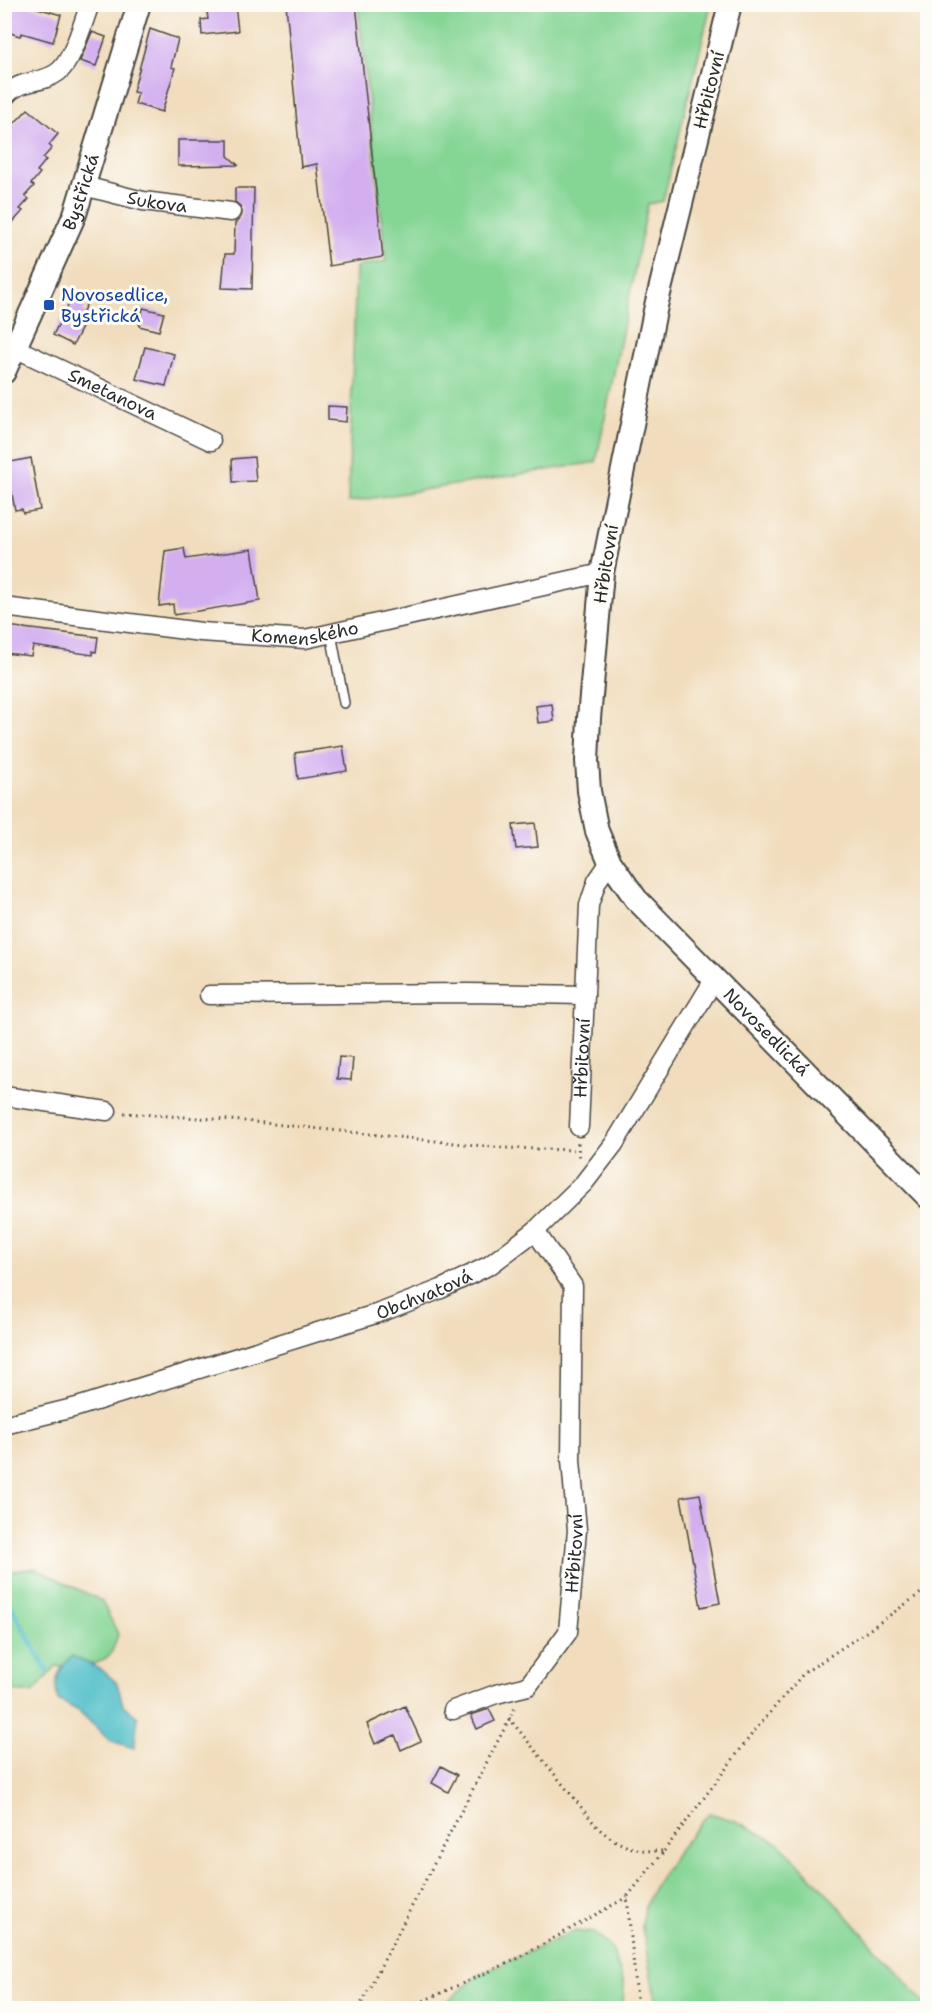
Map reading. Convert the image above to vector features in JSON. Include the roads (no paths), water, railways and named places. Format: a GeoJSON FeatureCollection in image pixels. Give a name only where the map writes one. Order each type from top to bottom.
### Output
{"type":"FeatureCollection","features":[{"type":"Feature","properties":{"kind":"street"},"geometry":{"type":"LineString","coordinates":[[4,98],[20,84],[48,78],[60,71],[68,60],[90,4]]}},
{"type":"Feature","properties":{"kind":"street","name":"Bystřická"},"geometry":{"type":"LineString","coordinates":[[4,372],[75,214],[139,4]]}},
{"type":"Feature","properties":{"kind":"street","name":"Hřbitovní"},"geometry":{"type":"LineString","coordinates":[[579,1127],[589,905],[597,881],[610,862],[597,831],[589,791],[587,761],[602,573],[656,306],[730,4]]}},
{"type":"Feature","properties":{"kind":"street","name":"Sukova"},"geometry":{"type":"LineString","coordinates":[[84,186],[143,201],[231,212]]}},
{"type":"Feature","properties":{"kind":"street","name":"Smetanova"},"geometry":{"type":"LineString","coordinates":[[15,348],[211,441]]}},
{"type":"Feature","properties":{"kind":"street","name":"Komenského"},"geometry":{"type":"LineString","coordinates":[[4,607],[201,632],[305,639],[602,573]]}},
{"type":"Feature","properties":{"kind":"street","name":"Novosedlická"},"geometry":{"type":"LineString","coordinates":[[610,862],[636,899],[927,1197]]}},
{"type":"Feature","properties":{"kind":"street","name":"Obchvatová"},"geometry":{"type":"LineString","coordinates":[[4,1425],[77,1407],[382,1312],[441,1289],[490,1264],[536,1231],[584,1183],[614,1144],[714,980]]}},
{"type":"Feature","properties":{"kind":"street"},"geometry":{"type":"LineString","coordinates":[[209,995],[585,994]]}},
{"type":"Feature","properties":{"kind":"street"},"geometry":{"type":"LineString","coordinates":[[4,1096],[107,1112]]}},
{"type":"Feature","properties":{"kind":"street","name":"Hřbitovní"},"geometry":{"type":"LineString","coordinates":[[453,1710],[496,1694],[528,1686],[568,1632],[577,1530],[571,1460],[573,1286],[536,1231]]}},
{"type":"Feature","properties":{"kind":"lane"},"geometry":{"type":"LineString","coordinates":[[331,633],[344,703]]}},
{"type":"Feature","properties":{"kind":"water"},"geometry":{"type":"Polygon","coordinates":[[[72,1656],[102,1670],[117,1683],[123,1705],[138,1717],[134,1748],[109,1740],[79,1711],[58,1700],[56,1687],[58,1676],[72,1656]]]}},
{"type":"Feature","properties":{"kind":"waterway"},"geometry":{"type":"LineString","coordinates":[[4,1594],[47,1671]]}},
{"type":"Feature","properties":{"kind":"place","name":"Novosedlice, Bystřická"},"geometry":{"type":"Point","coordinates":[49,305]}}]}
